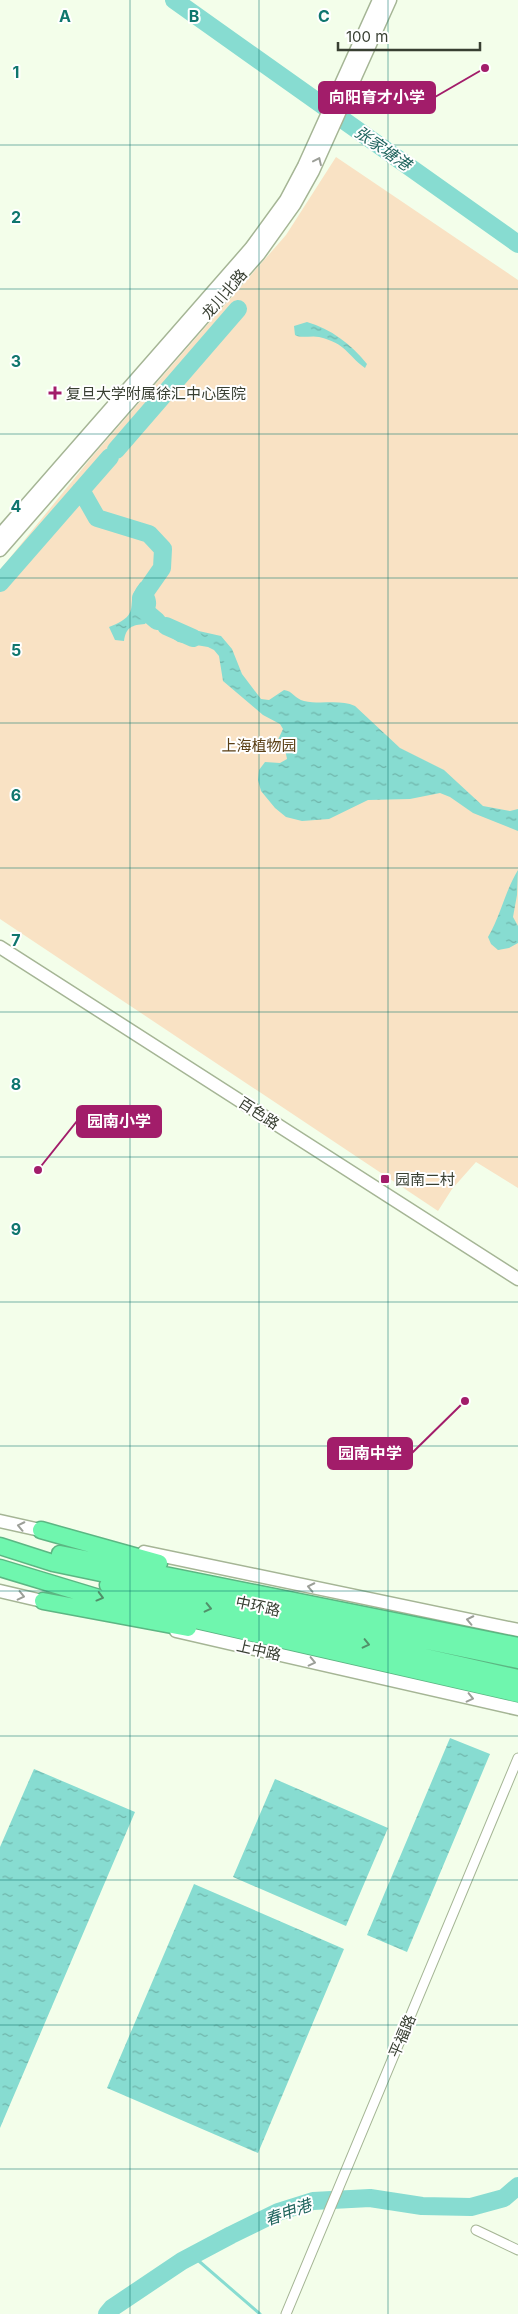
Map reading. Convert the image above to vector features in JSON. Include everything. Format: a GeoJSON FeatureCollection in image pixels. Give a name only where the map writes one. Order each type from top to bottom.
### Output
{"type":"FeatureCollection","features":[{"type":"Feature","properties":{"kind":"highway"},"geometry":{"type":"LineString","coordinates":[[41,1530],[159,1563],[205,1583]]}},
{"type":"Feature","properties":{"kind":"highway","name":"中环路"},"geometry":{"type":"LineString","coordinates":[[0,1545],[53,1563],[161,1592],[518,1678]]}},
{"type":"Feature","properties":{"kind":"highway","name":"中环路"},"geometry":{"type":"LineString","coordinates":[[0,1568],[20,1573],[161,1592],[518,1660]]}},
{"type":"Feature","properties":{"kind":"highway","name":"中环路"},"geometry":{"type":"LineString","coordinates":[[161,1592],[205,1583],[518,1646]]}},
{"type":"Feature","properties":{"kind":"highway","name":"中环路"},"geometry":{"type":"LineString","coordinates":[[161,1592],[414,1669],[518,1694]]}},
{"type":"Feature","properties":{"kind":"highway"},"geometry":{"type":"LineString","coordinates":[[42,1601],[414,1669]]}},
{"type":"Feature","properties":{"kind":"street","name":"龙川北路"},"geometry":{"type":"LineString","coordinates":[[0,550],[271,240],[304,189],[379,0]]}},
{"type":"Feature","properties":{"kind":"street","name":"龙川北路"},"geometry":{"type":"LineString","coordinates":[[339,103],[390,0]]}},
{"type":"Feature","properties":{"kind":"street","name":"龙川北路"},"geometry":{"type":"LineString","coordinates":[[0,535],[263,234],[325,135]]}},
{"type":"Feature","properties":{"kind":"street","name":"百色路"},"geometry":{"type":"LineString","coordinates":[[0,946],[518,1279]]}},
{"type":"Feature","properties":{"kind":"street"},"geometry":{"type":"LineString","coordinates":[[0,1521],[518,1630]]}},
{"type":"Feature","properties":{"kind":"street","name":"上中路"},"geometry":{"type":"LineString","coordinates":[[0,1591],[518,1708]]}},
{"type":"Feature","properties":{"kind":"street","name":"平福路"},"geometry":{"type":"LineString","coordinates":[[286,2314],[518,1758]]}},
{"type":"Feature","properties":{"kind":"street"},"geometry":{"type":"LineString","coordinates":[[476,2230],[518,2250]]}},
{"type":"Feature","properties":{"kind":"green space","name":"上海植物园"},"geometry":{"type":"Polygon","coordinates":[[[336,157],[518,280],[518,1188],[476,1162],[452,1189],[438,1211],[0,919],[0,570],[91,458],[286,235],[336,157]]]}},
{"type":"Feature","properties":{"kind":"water"},"geometry":{"type":"Polygon","coordinates":[[[307,322],[332,333],[347,344],[367,364],[365,368],[345,349],[335,343],[319,337],[295,335],[294,326],[307,322]]]}},
{"type":"Feature","properties":{"kind":"water"},"geometry":{"type":"Polygon","coordinates":[[[141,582],[149,585],[155,596],[156,605],[153,614],[145,624],[130,628],[126,633],[124,641],[115,640],[109,627],[127,617],[135,590],[141,582]]]}},
{"type":"Feature","properties":{"kind":"water"},"geometry":{"type":"Polygon","coordinates":[[[172,625],[221,636],[232,649],[242,674],[261,699],[269,700],[284,690],[304,701],[343,703],[355,706],[400,748],[444,770],[483,806],[510,811],[518,809],[518,831],[473,813],[450,797],[440,793],[410,799],[368,800],[329,819],[302,821],[286,817],[275,808],[261,791],[258,780],[259,770],[265,762],[280,763],[287,759],[285,749],[276,744],[283,729],[280,724],[263,715],[223,681],[219,656],[214,650],[208,647],[178,642],[168,635],[172,625]]]}},
{"type":"Feature","properties":{"kind":"water"},"geometry":{"type":"Polygon","coordinates":[[[518,870],[517,895],[513,917],[518,926],[518,943],[509,948],[498,950],[491,944],[488,937],[518,870]]]}},
{"type":"Feature","properties":{"kind":"water"},"geometry":{"type":"Polygon","coordinates":[[[450,1738],[490,1754],[407,1952],[367,1935],[450,1738]]]}},
{"type":"Feature","properties":{"kind":"water"},"geometry":{"type":"Polygon","coordinates":[[[34,1769],[135,1812],[0,2128],[0,1847],[34,1769]]]}},
{"type":"Feature","properties":{"kind":"water"},"geometry":{"type":"Polygon","coordinates":[[[275,1779],[388,1828],[346,1926],[233,1877],[275,1779]]]}},
{"type":"Feature","properties":{"kind":"water"},"geometry":{"type":"Polygon","coordinates":[[[194,1884],[344,1949],[258,2153],[107,2088],[194,1884]]]}},
{"type":"Feature","properties":{"kind":"waterway","name":"张家塘港"},"geometry":{"type":"LineString","coordinates":[[174,0],[518,244]]}},
{"type":"Feature","properties":{"kind":"waterway"},"geometry":{"type":"LineString","coordinates":[[116,450],[238,309]]}},
{"type":"Feature","properties":{"kind":"waterway"},"geometry":{"type":"LineString","coordinates":[[0,583],[110,457]]}},
{"type":"Feature","properties":{"kind":"waterway"},"geometry":{"type":"LineString","coordinates":[[81,490],[97,518],[149,534],[163,549],[162,568],[141,598],[144,610],[157,621]]}},
{"type":"Feature","properties":{"kind":"waterway"},"geometry":{"type":"LineString","coordinates":[[166,626],[193,638]]}},
{"type":"Feature","properties":{"kind":"waterway","name":"春申港"},"geometry":{"type":"LineString","coordinates":[[107,2314],[112,2308],[182,2261],[278,2212],[313,2201],[370,2198],[422,2206],[471,2207],[504,2198],[518,2186]]}},
{"type":"Feature","properties":{"kind":"waterway"},"geometry":{"type":"LineString","coordinates":[[193,2256],[260,2314]]}},
{"type":"Feature","properties":{"kind":"place","name":"向阳育才小学"},"geometry":{"type":"Point","coordinates":[485,68]}},
{"type":"Feature","properties":{"kind":"place","name":"复旦大学附属徐汇中心医院"},"geometry":{"type":"Point","coordinates":[55,393]}},
{"type":"Feature","properties":{"kind":"place","name":"园南小学"},"geometry":{"type":"Point","coordinates":[38,1170]}},
{"type":"Feature","properties":{"kind":"place","name":"园南二村"},"geometry":{"type":"Point","coordinates":[385,1179]}},
{"type":"Feature","properties":{"kind":"place","name":"园南中学"},"geometry":{"type":"Point","coordinates":[465,1401]}}]}
